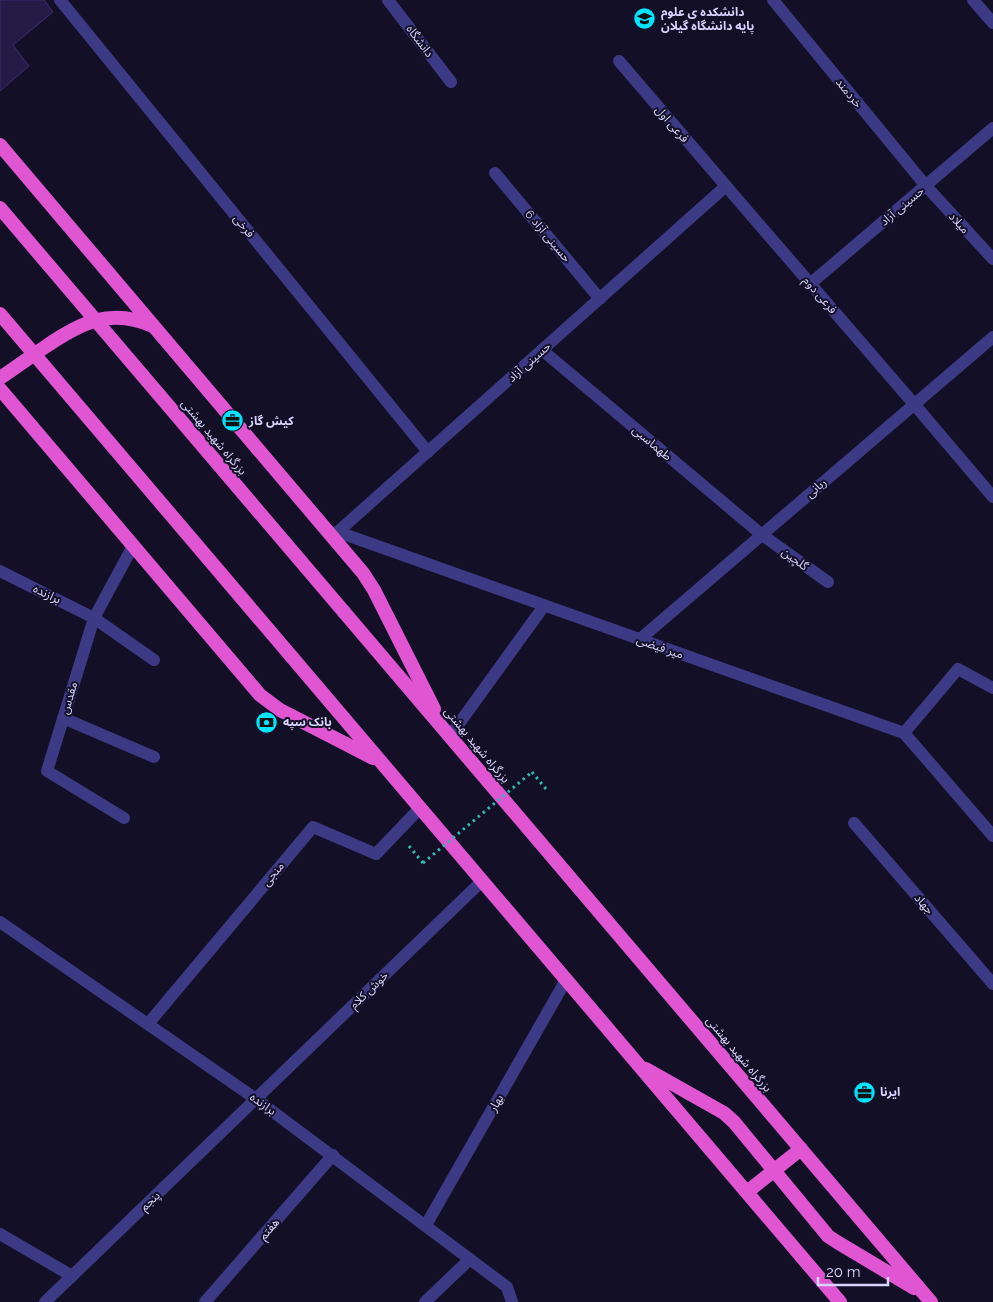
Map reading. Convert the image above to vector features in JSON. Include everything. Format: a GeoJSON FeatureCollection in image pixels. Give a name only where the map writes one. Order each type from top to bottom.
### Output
{"type":"FeatureCollection","features":[{"type":"Feature","properties":{"kind":"highway"},"geometry":{"type":"LineString","coordinates":[[0,145],[335,534],[371,584],[447,733]]}},
{"type":"Feature","properties":{"kind":"highway","name":"بزرگراه شهید بهشتی"},"geometry":{"type":"LineString","coordinates":[[0,208],[927,1298]]}},
{"type":"Feature","properties":{"kind":"highway"},"geometry":{"type":"LineString","coordinates":[[0,314],[840,1302]]}},
{"type":"Feature","properties":{"kind":"highway"},"geometry":{"type":"LineString","coordinates":[[0,378],[67,332],[92,320],[112,317],[126,318],[156,328]]}},
{"type":"Feature","properties":{"kind":"highway"},"geometry":{"type":"LineString","coordinates":[[0,388],[260,695],[280,710],[380,761]]}},
{"type":"Feature","properties":{"kind":"highway"},"geometry":{"type":"LineString","coordinates":[[638,1065],[729,1118],[832,1239],[927,1298]]}},
{"type":"Feature","properties":{"kind":"highway"},"geometry":{"type":"LineString","coordinates":[[746,1192],[801,1149]]}},
{"type":"Feature","properties":{"kind":"street","name":"فرخی"},"geometry":{"type":"LineString","coordinates":[[60,0],[428,452]]}},
{"type":"Feature","properties":{"kind":"street","name":"دانشگاه"},"geometry":{"type":"LineString","coordinates":[[388,0],[451,82]]}},
{"type":"Feature","properties":{"kind":"street","name":"خردمند"},"geometry":{"type":"LineString","coordinates":[[773,0],[926,186]]}},
{"type":"Feature","properties":{"kind":"street"},"geometry":{"type":"LineString","coordinates":[[973,0],[993,23]]}},
{"type":"Feature","properties":{"kind":"street","name":"فرعی اول"},"geometry":{"type":"LineString","coordinates":[[619,61],[726,186]]}},
{"type":"Feature","properties":{"kind":"street","name":"حسینی آزاد"},"geometry":{"type":"LineString","coordinates":[[810,284],[993,128]]}},
{"type":"Feature","properties":{"kind":"street","name":"حسینی آزاد 6"},"geometry":{"type":"LineString","coordinates":[[495,173],[600,299]]}},
{"type":"Feature","properties":{"kind":"street","name":"حسینی آزاد"},"geometry":{"type":"LineString","coordinates":[[335,534],[726,186]]}},
{"type":"Feature","properties":{"kind":"street","name":"فرعی دوم"},"geometry":{"type":"LineString","coordinates":[[726,186],[993,497]]}},
{"type":"Feature","properties":{"kind":"street","name":"میلاد"},"geometry":{"type":"LineString","coordinates":[[926,186],[993,260]]}},
{"type":"Feature","properties":{"kind":"street","name":"ربانی"},"geometry":{"type":"LineString","coordinates":[[639,640],[993,336]]}},
{"type":"Feature","properties":{"kind":"street","name":"طهماسبی"},"geometry":{"type":"LineString","coordinates":[[542,350],[762,535]]}},
{"type":"Feature","properties":{"kind":"street","name":"میر فیضی"},"geometry":{"type":"LineString","coordinates":[[335,534],[904,733]]}},
{"type":"Feature","properties":{"kind":"street","name":"گلچین"},"geometry":{"type":"LineString","coordinates":[[762,535],[828,582]]}},
{"type":"Feature","properties":{"kind":"street","name":"مقدس"},"geometry":{"type":"LineString","coordinates":[[124,818],[47,771],[94,618],[133,546]]}},
{"type":"Feature","properties":{"kind":"street","name":"برازنده"},"geometry":{"type":"LineString","coordinates":[[0,571],[94,618],[154,660]]}},
{"type":"Feature","properties":{"kind":"street"},"geometry":{"type":"LineString","coordinates":[[447,733],[544,606]]}},
{"type":"Feature","properties":{"kind":"street"},"geometry":{"type":"LineString","coordinates":[[993,688],[958,669],[904,733],[993,836]]}},
{"type":"Feature","properties":{"kind":"street"},"geometry":{"type":"LineString","coordinates":[[63,718],[154,757]]}},
{"type":"Feature","properties":{"kind":"street","name":"منجی"},"geometry":{"type":"LineString","coordinates":[[148,1024],[313,827],[376,854],[420,808]]}},
{"type":"Feature","properties":{"kind":"street","name":"جهاد"},"geometry":{"type":"LineString","coordinates":[[854,824],[993,984]]}},
{"type":"Feature","properties":{"kind":"street","name":"خوش کلام"},"geometry":{"type":"LineString","coordinates":[[256,1099],[482,881]]}},
{"type":"Feature","properties":{"kind":"street","name":"برازنده"},"geometry":{"type":"LineString","coordinates":[[0,922],[256,1099],[333,1155],[508,1287],[512,1302]]}},
{"type":"Feature","properties":{"kind":"street","name":"بهار"},"geometry":{"type":"LineString","coordinates":[[426,1225],[566,980]]}},
{"type":"Feature","properties":{"kind":"street","name":"پنجم"},"geometry":{"type":"LineString","coordinates":[[44,1302],[256,1099]]}},
{"type":"Feature","properties":{"kind":"street","name":"هفتم"},"geometry":{"type":"LineString","coordinates":[[205,1302],[333,1155]]}},
{"type":"Feature","properties":{"kind":"street"},"geometry":{"type":"LineString","coordinates":[[0,1234],[72,1276]]}},
{"type":"Feature","properties":{"kind":"street"},"geometry":{"type":"LineString","coordinates":[[425,1302],[470,1259]]}},
{"type":"Feature","properties":{"kind":"path"},"geometry":{"type":"LineString","coordinates":[[397,832],[423,863],[532,772],[546,789]]}},
{"type":"Feature","properties":{"kind":"building"},"geometry":{"type":"Polygon","coordinates":[[[0,0],[44,0],[53,12],[13,45],[29,66],[0,91],[0,0]]]}},
{"type":"Feature","properties":{"kind":"place","name":"دانشکده ی علوم پایه دانشگاه گیلان"},"geometry":{"type":"Point","coordinates":[645,19]}},
{"type":"Feature","properties":{"kind":"place","name":"كيش گاز"},"geometry":{"type":"Point","coordinates":[233,421]}},
{"type":"Feature","properties":{"kind":"place","name":"بانک سپه"},"geometry":{"type":"Point","coordinates":[267,722]}},
{"type":"Feature","properties":{"kind":"place","name":"ایرنا"},"geometry":{"type":"Point","coordinates":[864,1092]}}]}
